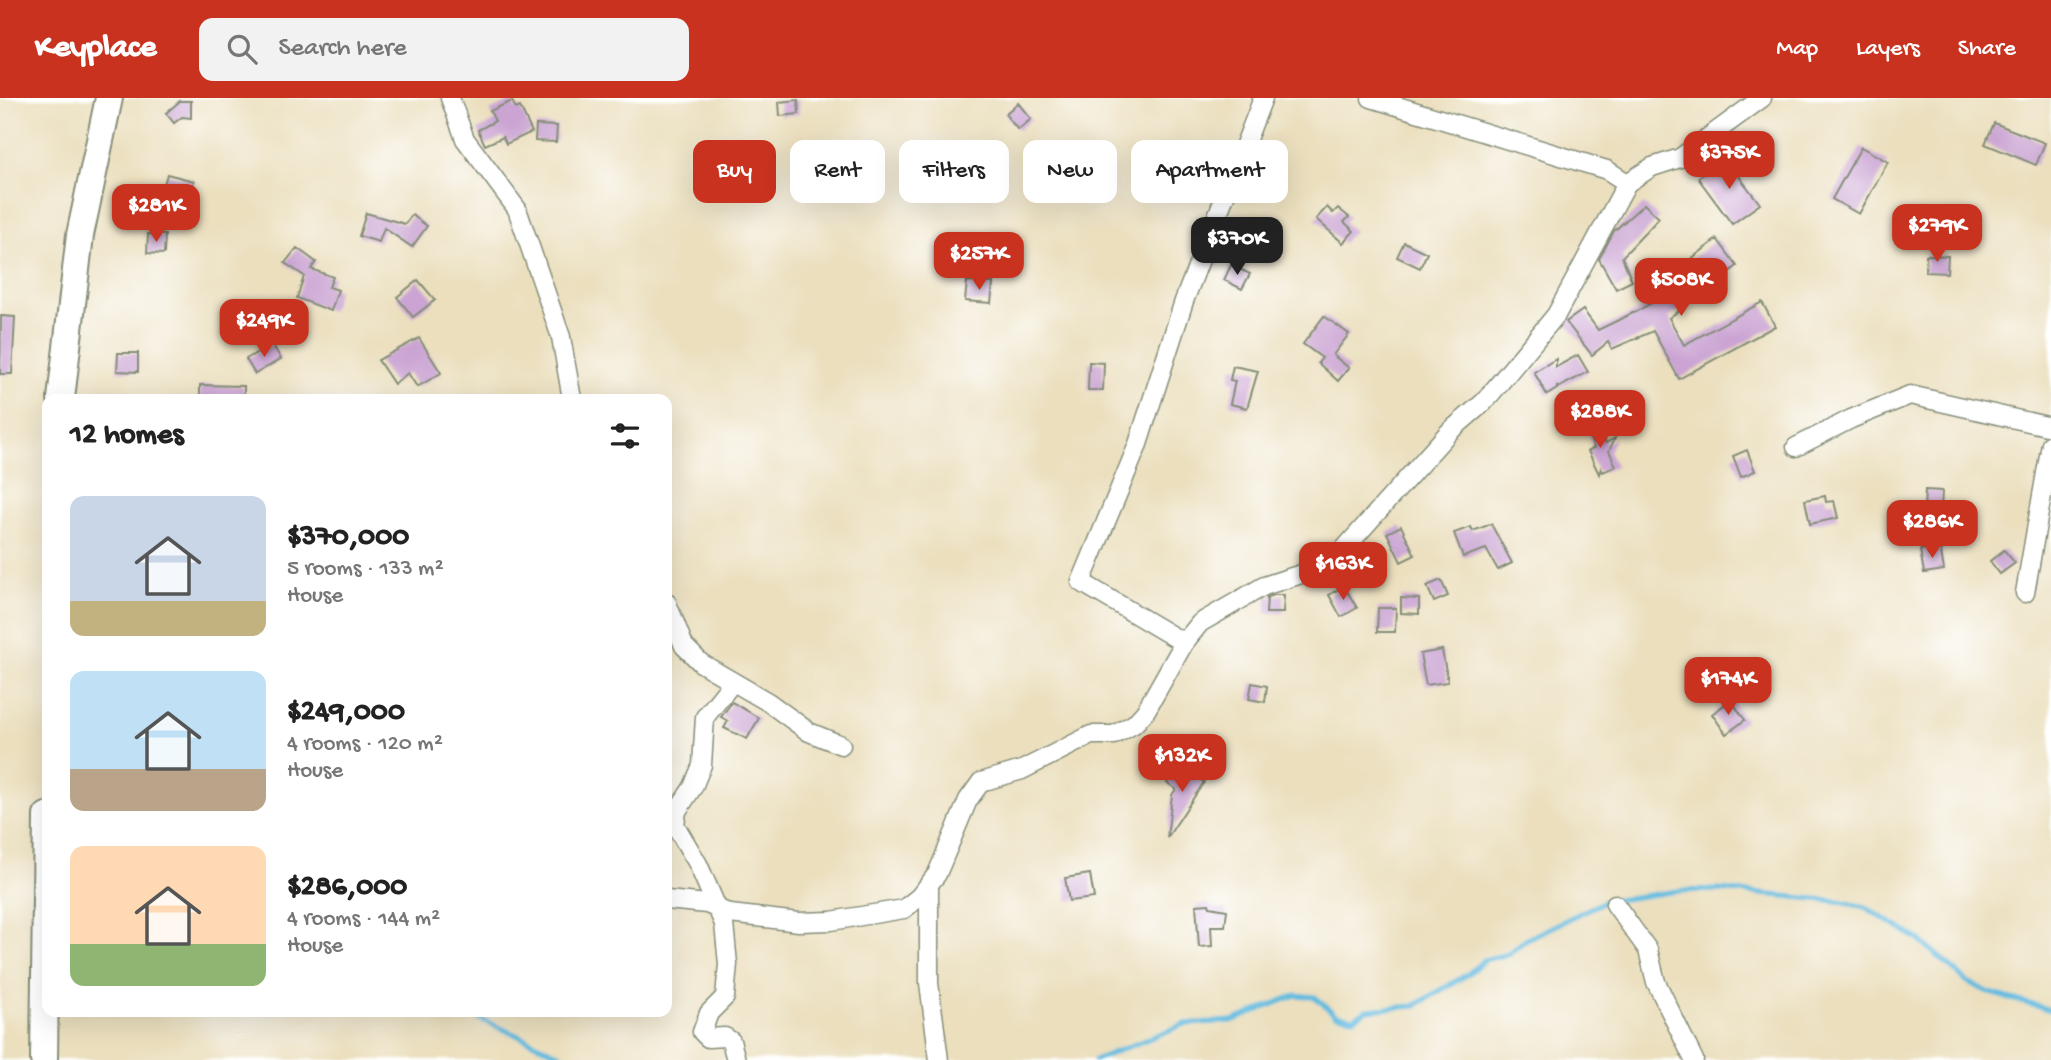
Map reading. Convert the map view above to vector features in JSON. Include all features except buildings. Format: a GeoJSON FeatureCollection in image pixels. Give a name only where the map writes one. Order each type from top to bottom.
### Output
{"type":"FeatureCollection","features":[{"type":"Feature","properties":{"kind":"main road"},"geometry":{"type":"LineString","coordinates":[[62,394],[80,234],[109,98]]}},
{"type":"Feature","properties":{"kind":"main road"},"geometry":{"type":"LineString","coordinates":[[44,1060],[45,1017]]}},
{"type":"Feature","properties":{"kind":"street"},"geometry":{"type":"LineString","coordinates":[[450,98],[465,139],[517,209],[561,337],[571,394]]}},
{"type":"Feature","properties":{"kind":"street"},"geometry":{"type":"LineString","coordinates":[[1184,643],[1081,582],[1137,447],[1184,301],[1263,98]]}},
{"type":"Feature","properties":{"kind":"street"},"geometry":{"type":"LineString","coordinates":[[1371,98],[1607,170],[1627,183]]}},
{"type":"Feature","properties":{"kind":"street"},"geometry":{"type":"LineString","coordinates":[[672,900],[708,904],[719,909],[765,918],[831,921],[896,912],[913,903],[929,886],[961,823],[973,790],[981,782],[1022,770],[1091,735],[1114,735],[1133,724],[1145,712],[1184,643],[1200,623],[1264,586],[1320,568],[1354,540],[1449,432],[1484,402],[1556,315],[1627,183],[1652,167],[1688,153],[1762,98]]}},
{"type":"Feature","properties":{"kind":"street"},"geometry":{"type":"LineString","coordinates":[[1796,447],[1851,419],[1910,395],[2051,427]]}},
{"type":"Feature","properties":{"kind":"street"},"geometry":{"type":"LineString","coordinates":[[2025,593],[2051,444]]}},
{"type":"Feature","properties":{"kind":"street"},"geometry":{"type":"LineString","coordinates":[[672,616],[684,646],[701,663],[809,732],[841,745]]}},
{"type":"Feature","properties":{"kind":"street"},"geometry":{"type":"LineString","coordinates":[[733,682],[705,717],[702,765],[693,787],[672,805],[679,834],[689,846],[719,909],[727,944],[726,997],[709,1013],[702,1032],[708,1038],[725,1038],[731,1041],[736,1060]]}},
{"type":"Feature","properties":{"kind":"street"},"geometry":{"type":"LineString","coordinates":[[929,886],[929,983],[939,1060]]}},
{"type":"Feature","properties":{"kind":"street"},"geometry":{"type":"LineString","coordinates":[[1615,904],[1648,950],[1656,982],[1694,1060]]}},
{"type":"Feature","properties":{"kind":"waterway"},"geometry":{"type":"LineString","coordinates":[[1095,1060],[1185,1024],[1232,1021],[1296,995],[1315,997],[1336,1015],[1354,1018],[1367,1010],[1414,1006],[1468,974],[1484,960],[1508,954],[1525,940],[1603,902],[1677,891],[1718,890],[1837,901],[1865,907],[1919,940],[1968,982],[1990,993],[2051,1010]]}},
{"type":"Feature","properties":{"kind":"waterway"},"geometry":{"type":"LineString","coordinates":[[476,1017],[573,1060]]}}]}
